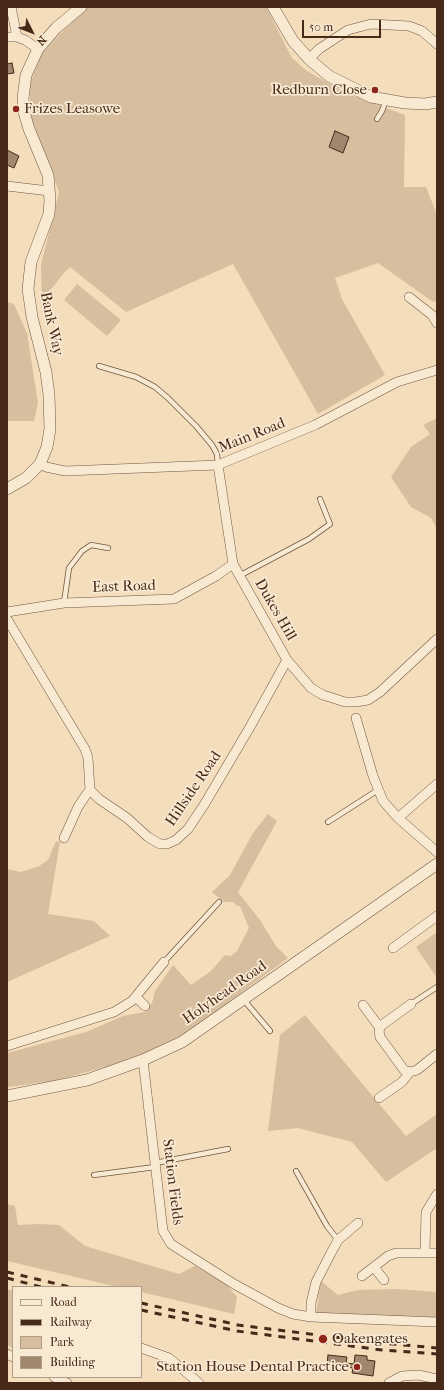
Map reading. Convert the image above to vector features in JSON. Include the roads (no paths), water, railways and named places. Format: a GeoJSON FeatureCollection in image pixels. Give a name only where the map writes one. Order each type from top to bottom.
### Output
{"type":"FeatureCollection","features":[{"type":"Feature","properties":{"kind":"street"},"geometry":{"type":"LineString","coordinates":[[11,7],[17,37]]}},
{"type":"Feature","properties":{"kind":"street","name":"Bank Way"},"geometry":{"type":"LineString","coordinates":[[7,489],[26,478],[40,464],[50,429],[49,395],[46,372],[32,317],[28,289],[31,262],[48,214],[50,200],[48,175],[29,129],[24,112],[23,98],[26,75],[38,49],[56,28],[81,7]]}},
{"type":"Feature","properties":{"kind":"street"},"geometry":{"type":"LineString","coordinates":[[273,7],[293,41],[309,59],[329,76],[371,97],[418,103],[437,102]]}},
{"type":"Feature","properties":{"kind":"street"},"geometry":{"type":"LineString","coordinates":[[309,59],[319,49],[348,30],[371,24],[409,26],[422,31],[437,44]]}},
{"type":"Feature","properties":{"kind":"street"},"geometry":{"type":"LineString","coordinates":[[7,37],[17,37],[25,40],[38,49]]}},
{"type":"Feature","properties":{"kind":"street"},"geometry":{"type":"LineString","coordinates":[[7,186],[49,191]]}},
{"type":"Feature","properties":{"kind":"street"},"geometry":{"type":"LineString","coordinates":[[410,297],[434,313],[437,323]]}},
{"type":"Feature","properties":{"kind":"street","name":"Main Road"},"geometry":{"type":"LineString","coordinates":[[40,464],[46,467],[65,471],[218,466],[311,427],[397,382],[437,370]]}},
{"type":"Feature","properties":{"kind":"street","name":"Dukes Hill"},"geometry":{"type":"LineString","coordinates":[[218,466],[233,564],[287,660],[311,688],[333,699],[356,702],[368,700],[380,692],[437,639]]}},
{"type":"Feature","properties":{"kind":"street","name":"East Road"},"geometry":{"type":"LineString","coordinates":[[7,612],[64,603],[174,599],[216,576],[233,564]]}},
{"type":"Feature","properties":{"kind":"street"},"geometry":{"type":"LineString","coordinates":[[7,620],[85,749],[88,758],[90,790],[78,807],[64,838]]}},
{"type":"Feature","properties":{"kind":"street","name":"Hillside Road"},"geometry":{"type":"LineString","coordinates":[[90,790],[99,799],[127,818],[153,841],[164,844],[176,840],[188,829],[204,805],[287,660]]}},
{"type":"Feature","properties":{"kind":"street"},"geometry":{"type":"LineString","coordinates":[[356,718],[378,790],[383,801],[398,818],[437,852]]}},
{"type":"Feature","properties":{"kind":"street"},"geometry":{"type":"LineString","coordinates":[[398,818],[437,784]]}},
{"type":"Feature","properties":{"kind":"street","name":"Holyhead Road"},"geometry":{"type":"LineString","coordinates":[[7,1096],[87,1080],[143,1060],[182,1042],[437,864]]}},
{"type":"Feature","properties":{"kind":"street"},"geometry":{"type":"LineString","coordinates":[[393,948],[437,916]]}},
{"type":"Feature","properties":{"kind":"street"},"geometry":{"type":"LineString","coordinates":[[7,1046],[114,1012],[136,997],[164,962]]}},
{"type":"Feature","properties":{"kind":"street"},"geometry":{"type":"LineString","coordinates":[[136,997],[145,1006]]}},
{"type":"Feature","properties":{"kind":"street"},"geometry":{"type":"LineString","coordinates":[[380,1028],[410,1004]]}},
{"type":"Feature","properties":{"kind":"street"},"geometry":{"type":"LineString","coordinates":[[363,1005],[380,1028],[380,1037],[404,1070],[410,1072],[417,1070],[437,1054]]}},
{"type":"Feature","properties":{"kind":"street","name":"Station Fields"},"geometry":{"type":"LineString","coordinates":[[143,1060],[163,1231],[171,1244],[234,1284],[278,1308],[293,1314],[311,1317],[437,1322]]}},
{"type":"Feature","properties":{"kind":"street"},"geometry":{"type":"LineString","coordinates":[[379,1098],[402,1082],[410,1072]]}},
{"type":"Feature","properties":{"kind":"street"},"geometry":{"type":"LineString","coordinates":[[425,1252],[426,1212],[437,1194]]}},
{"type":"Feature","properties":{"kind":"street"},"geometry":{"type":"LineString","coordinates":[[311,1317],[310,1303],[316,1282],[338,1240],[358,1223]]}},
{"type":"Feature","properties":{"kind":"street"},"geometry":{"type":"LineString","coordinates":[[362,1276],[388,1256],[396,1253],[437,1253]]}},
{"type":"Feature","properties":{"kind":"street"},"geometry":{"type":"LineString","coordinates":[[374,1267],[384,1280]]}},
{"type":"Feature","properties":{"kind":"street"},"geometry":{"type":"LineString","coordinates":[[142,1348],[169,1358],[199,1383]]}},
{"type":"Feature","properties":{"kind":"street"},"geometry":{"type":"LineString","coordinates":[[389,1383],[402,1376],[418,1379],[437,1379]]}},
{"type":"Feature","properties":{"kind":"street"},"geometry":{"type":"LineString","coordinates":[[56,1378],[67,1383]]}},
{"type":"Feature","properties":{"kind":"lane"},"geometry":{"type":"LineString","coordinates":[[377,119],[386,100]]}},
{"type":"Feature","properties":{"kind":"lane"},"geometry":{"type":"LineString","coordinates":[[99,366],[136,377],[155,387],[196,426],[212,445],[216,454],[218,466]]}},
{"type":"Feature","properties":{"kind":"lane"},"geometry":{"type":"LineString","coordinates":[[239,576],[310,539],[330,524],[320,499]]}},
{"type":"Feature","properties":{"kind":"lane"},"geometry":{"type":"LineString","coordinates":[[64,603],[69,568],[82,551],[91,545],[108,548]]}},
{"type":"Feature","properties":{"kind":"lane"},"geometry":{"type":"LineString","coordinates":[[328,822],[378,790]]}},
{"type":"Feature","properties":{"kind":"lane"},"geometry":{"type":"LineString","coordinates":[[164,962],[219,902]]}},
{"type":"Feature","properties":{"kind":"lane"},"geometry":{"type":"LineString","coordinates":[[410,1004],[437,987]]}},
{"type":"Feature","properties":{"kind":"lane"},"geometry":{"type":"LineString","coordinates":[[242,999],[270,1032]]}},
{"type":"Feature","properties":{"kind":"lane"},"geometry":{"type":"LineString","coordinates":[[94,1175],[155,1165],[228,1149]]}},
{"type":"Feature","properties":{"kind":"lane"},"geometry":{"type":"LineString","coordinates":[[296,1171],[327,1226],[338,1240]]}},
{"type":"Feature","properties":{"kind":"railway"},"geometry":{"type":"LineString","coordinates":[[7,1272],[66,1286]]}},
{"type":"Feature","properties":{"kind":"railway"},"geometry":{"type":"LineString","coordinates":[[7,1278],[37,1286]]}},
{"type":"Feature","properties":{"kind":"railway"},"geometry":{"type":"LineString","coordinates":[[142,1303],[238,1325],[382,1343],[437,1348]]}},
{"type":"Feature","properties":{"kind":"railway"},"geometry":{"type":"LineString","coordinates":[[142,1310],[237,1331],[382,1350],[437,1354]]}},
{"type":"Feature","properties":{"kind":"place","name":"Redburn Close"},"geometry":{"type":"Point","coordinates":[375,90]}},
{"type":"Feature","properties":{"kind":"place","name":"Frizes Leasowe"},"geometry":{"type":"Point","coordinates":[16,109]}},
{"type":"Feature","properties":{"kind":"place","name":"Oakengates"},"geometry":{"type":"Point","coordinates":[323,1339]}},
{"type":"Feature","properties":{"kind":"place","name":"Station House Dental Practice"},"geometry":{"type":"Point","coordinates":[357,1367]}}]}
